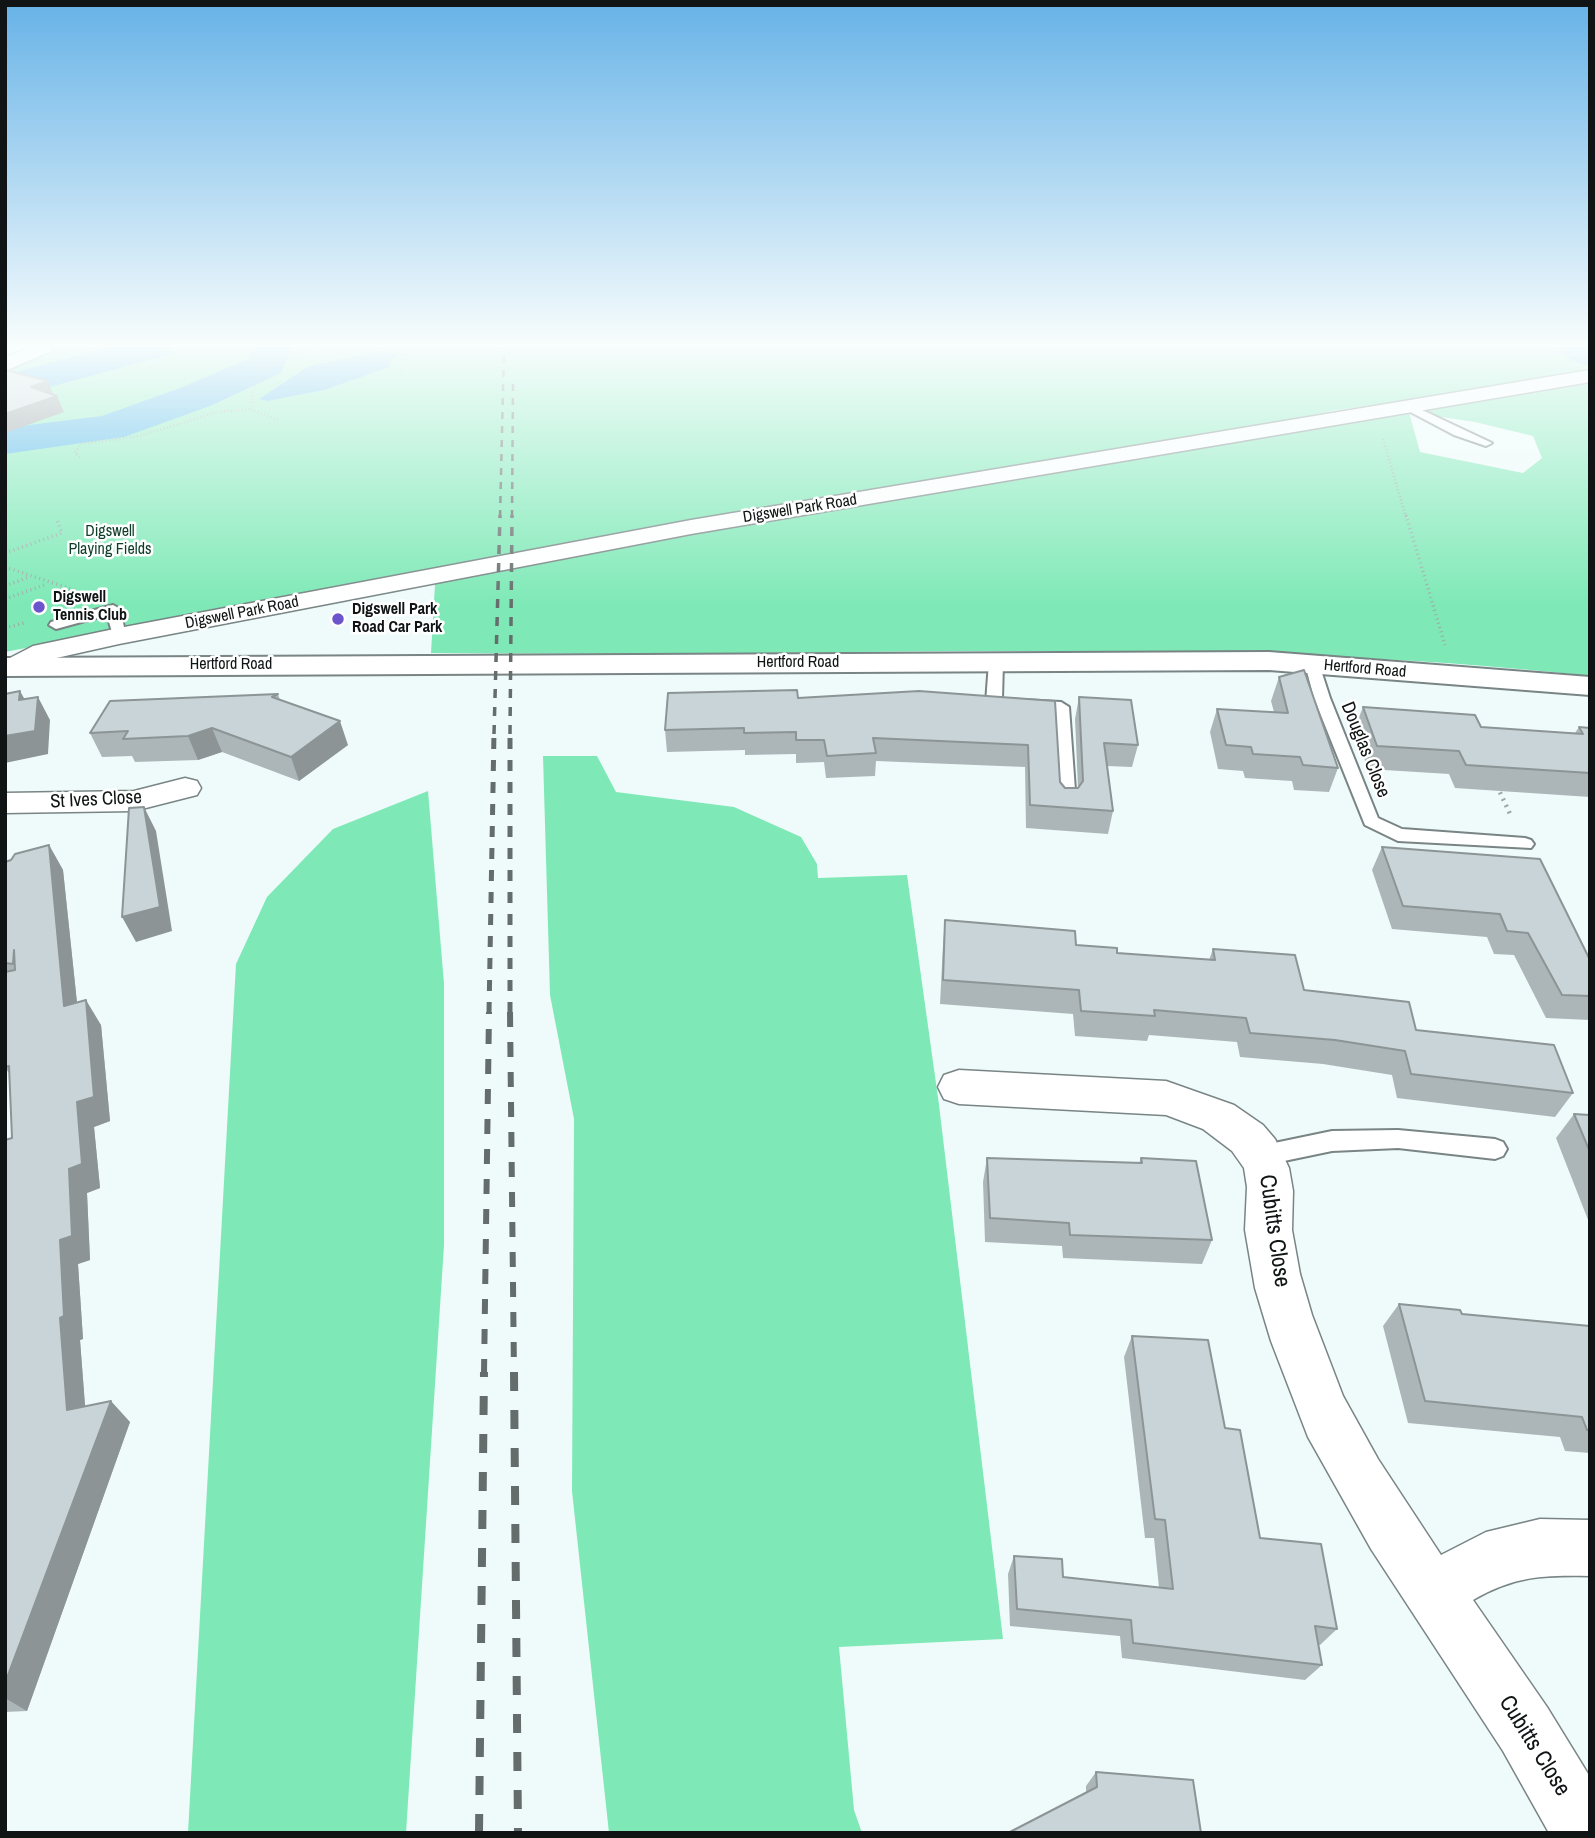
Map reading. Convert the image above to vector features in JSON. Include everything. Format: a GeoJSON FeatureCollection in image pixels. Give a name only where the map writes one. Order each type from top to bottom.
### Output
{"type":"FeatureCollection","features":[{"type":"Feature","properties":{"kind":"street","name":"Digswell Park Road"},"geometry":{"type":"LineString","coordinates":[[10,666],[43,652],[119,636],[378,591],[691,527],[1262,433]]}},
{"type":"Feature","properties":{"kind":"street","name":"Hertford Road"},"geometry":{"type":"LineString","coordinates":[[10,666],[1269,662],[1590,686]]}},
{"type":"Feature","properties":{"kind":"street","name":"St Ives Close"},"geometry":{"type":"LineString","coordinates":[[5,803],[134,801],[185,788]]}},
{"type":"Feature","properties":{"kind":"street","name":"Cubitts Close"},"geometry":{"type":"LineString","coordinates":[[959,1087],[1166,1098],[1198,1106],[1222,1116],[1240,1130],[1266,1165],[1270,1187],[1268,1220],[1274,1264],[1294,1336],[1328,1423],[1367,1493],[1434,1591],[1563,1791],[1585,1833]]}},
{"type":"Feature","properties":{"kind":"street"},"geometry":{"type":"LineString","coordinates":[[1434,1591],[1486,1561],[1539,1547],[1590,1548]]}},
{"type":"Feature","properties":{"kind":"lane"},"geometry":{"type":"LineString","coordinates":[[1458,433],[1486,443]]}},
{"type":"Feature","properties":{"kind":"lane"},"geometry":{"type":"LineString","coordinates":[[56,625],[113,609],[119,636]]}},
{"type":"Feature","properties":{"kind":"lane"},"geometry":{"type":"LineString","coordinates":[[996,662],[994,704],[1061,707],[1067,804]]}},
{"type":"Feature","properties":{"kind":"lane","name":"Douglas Close"},"geometry":{"type":"LineString","coordinates":[[1312,664],[1322,698],[1371,821],[1398,835],[1525,844]]}},
{"type":"Feature","properties":{"kind":"lane"},"geometry":{"type":"LineString","coordinates":[[1260,1156],[1332,1141],[1398,1139],[1495,1149]]}},
{"type":"Feature","properties":{"kind":"path"},"geometry":{"type":"LineString","coordinates":[[80,457],[75,453],[81,444],[150,433]]}},
{"type":"Feature","properties":{"kind":"path"},"geometry":{"type":"LineString","coordinates":[[1381,433],[1454,676]]}},
{"type":"Feature","properties":{"kind":"path"},"geometry":{"type":"LineString","coordinates":[[5,553],[62,533],[57,520]]}},
{"type":"Feature","properties":{"kind":"path"},"geometry":{"type":"LineString","coordinates":[[5,567],[48,583],[5,599]]}},
{"type":"Feature","properties":{"kind":"path"},"geometry":{"type":"LineString","coordinates":[[5,586],[30,576]]}},
{"type":"Feature","properties":{"kind":"path"},"geometry":{"type":"LineString","coordinates":[[5,623],[10,627]]}},
{"type":"Feature","properties":{"kind":"green space","name":"Digswell Playing Fields"},"geometry":{"type":"Polygon","coordinates":[[[5,433],[1228,433],[574,541],[5,652],[5,451],[46,435],[5,439],[5,433]]]}},
{"type":"Feature","properties":{"kind":"green space"},"geometry":{"type":"Polygon","coordinates":[[[1294,433],[1415,433],[1420,452],[1523,473],[1542,458],[1533,436],[1520,433],[1590,433],[1590,676],[1405,661],[1221,653],[431,653],[435,584],[756,522],[1294,433]]]}},
{"type":"Feature","properties":{"kind":"green space"},"geometry":{"type":"Polygon","coordinates":[[[543,756],[597,756],[616,792],[734,807],[801,837],[817,864],[818,878],[907,875],[939,1105],[1003,1639],[839,1647],[854,1810],[862,1833],[609,1833],[572,1491],[574,1119],[550,995],[543,756]]]}},
{"type":"Feature","properties":{"kind":"green space"},"geometry":{"type":"Polygon","coordinates":[[[428,791],[444,984],[444,1245],[406,1833],[188,1833],[236,964],[267,897],[333,829],[428,791]]]}},
{"type":"Feature","properties":{"kind":"building"},"geometry":{"type":"Polygon","coordinates":[[[1304,670],[1338,768],[1303,765],[1300,757],[1253,754],[1251,747],[1226,745],[1217,709],[1288,713],[1279,677],[1304,670]]]}},
{"type":"Feature","properties":{"kind":"building"},"geometry":{"type":"Polygon","coordinates":[[[797,690],[798,698],[919,691],[1055,701],[1060,782],[1065,788],[1078,788],[1083,781],[1079,697],[1131,700],[1138,745],[1104,743],[1113,811],[1030,805],[1028,745],[873,738],[876,753],[827,756],[824,740],[796,740],[796,732],[744,733],[744,728],[665,730],[668,693],[797,690]]]}},
{"type":"Feature","properties":{"kind":"building"},"geometry":{"type":"Polygon","coordinates":[[[20,691],[19,700],[38,697],[35,731],[5,736],[5,694],[20,691]]]}},
{"type":"Feature","properties":{"kind":"building"},"geometry":{"type":"Polygon","coordinates":[[[278,694],[272,697],[340,721],[291,757],[212,728],[188,736],[123,739],[128,731],[90,733],[110,701],[278,694]]]}},
{"type":"Feature","properties":{"kind":"building"},"geometry":{"type":"Polygon","coordinates":[[[1363,707],[1475,715],[1481,727],[1583,734],[1579,727],[1590,728],[1590,773],[1466,765],[1459,751],[1377,746],[1363,707]]]}},
{"type":"Feature","properties":{"kind":"building"},"geometry":{"type":"Polygon","coordinates":[[[144,807],[160,907],[122,917],[129,808],[144,807]]]}},
{"type":"Feature","properties":{"kind":"building"},"geometry":{"type":"Polygon","coordinates":[[[49,845],[64,1006],[86,1000],[94,1097],[77,1102],[82,1164],[69,1169],[72,1236],[60,1240],[64,1316],[60,1318],[67,1410],[111,1401],[5,1683],[5,1140],[12,1138],[9,1066],[5,1067],[5,972],[15,970],[14,950],[13,964],[5,963],[5,862],[11,860],[15,854],[49,845]]]}},
{"type":"Feature","properties":{"kind":"building"},"geometry":{"type":"Polygon","coordinates":[[[1382,847],[1540,859],[1590,960],[1590,996],[1562,995],[1528,933],[1507,931],[1500,914],[1403,906],[1382,847]]]}},
{"type":"Feature","properties":{"kind":"building"},"geometry":{"type":"Polygon","coordinates":[[[945,920],[1075,931],[1076,945],[1117,948],[1117,953],[1215,960],[1213,949],[1295,955],[1304,990],[1409,1002],[1416,1030],[1554,1045],[1573,1093],[1411,1074],[1405,1051],[1335,1040],[1250,1033],[1246,1018],[1154,1010],[1155,1016],[1081,1011],[1079,990],[943,980],[945,920]]]}},
{"type":"Feature","properties":{"kind":"building"},"geometry":{"type":"Polygon","coordinates":[[[1574,1114],[1590,1115],[1590,1152],[1574,1114]]]}},
{"type":"Feature","properties":{"kind":"building"},"geometry":{"type":"Polygon","coordinates":[[[987,1158],[1142,1163],[1141,1158],[1196,1161],[1212,1240],[1070,1235],[1069,1223],[990,1218],[987,1158]]]}},
{"type":"Feature","properties":{"kind":"building"},"geometry":{"type":"Polygon","coordinates":[[[1399,1304],[1460,1310],[1462,1314],[1590,1326],[1590,1430],[1587,1430],[1582,1417],[1425,1401],[1399,1304]]]}},
{"type":"Feature","properties":{"kind":"building"},"geometry":{"type":"Polygon","coordinates":[[[1132,1336],[1208,1340],[1225,1428],[1240,1430],[1260,1538],[1321,1544],[1337,1629],[1315,1626],[1322,1665],[1133,1643],[1131,1620],[1017,1609],[1014,1556],[1062,1559],[1063,1577],[1173,1589],[1165,1520],[1155,1519],[1132,1336]]]}},
{"type":"Feature","properties":{"kind":"building"},"geometry":{"type":"Polygon","coordinates":[[[1096,1772],[1193,1780],[1201,1833],[1008,1833],[1097,1787],[1096,1772]]]}},
{"type":"Feature","properties":{"kind":"waterway"},"geometry":{"type":"LineString","coordinates":[[5,441],[71,433]]}},
{"type":"Feature","properties":{"kind":"railway"},"geometry":{"type":"LineString","coordinates":[[500,517],[502,433]]}},
{"type":"Feature","properties":{"kind":"railway"},"geometry":{"type":"LineString","coordinates":[[512,517],[513,433]]}},
{"type":"Feature","properties":{"kind":"railway"},"geometry":{"type":"LineString","coordinates":[[494,734],[500,515]]}},
{"type":"Feature","properties":{"kind":"railway"},"geometry":{"type":"LineString","coordinates":[[510,734],[512,515]]}},
{"type":"Feature","properties":{"kind":"railway"},"geometry":{"type":"LineString","coordinates":[[489,1013],[494,732]]}},
{"type":"Feature","properties":{"kind":"railway"},"geometry":{"type":"LineString","coordinates":[[510,734],[510,1012]]}},
{"type":"Feature","properties":{"kind":"railway"},"geometry":{"type":"LineString","coordinates":[[484,1374],[489,1012]]}},
{"type":"Feature","properties":{"kind":"railway"},"geometry":{"type":"LineString","coordinates":[[510,1012],[514,1374]]}},
{"type":"Feature","properties":{"kind":"railway"},"geometry":{"type":"LineString","coordinates":[[479,1833],[484,1372]]}},
{"type":"Feature","properties":{"kind":"railway"},"geometry":{"type":"LineString","coordinates":[[514,1372],[518,1833]]}},
{"type":"Feature","properties":{"kind":"place","name":"Digswell Tennis Club"},"geometry":{"type":"Point","coordinates":[39,607]}},
{"type":"Feature","properties":{"kind":"place","name":"Digswell Park Road Car Park"},"geometry":{"type":"Point","coordinates":[338,619]}}]}
